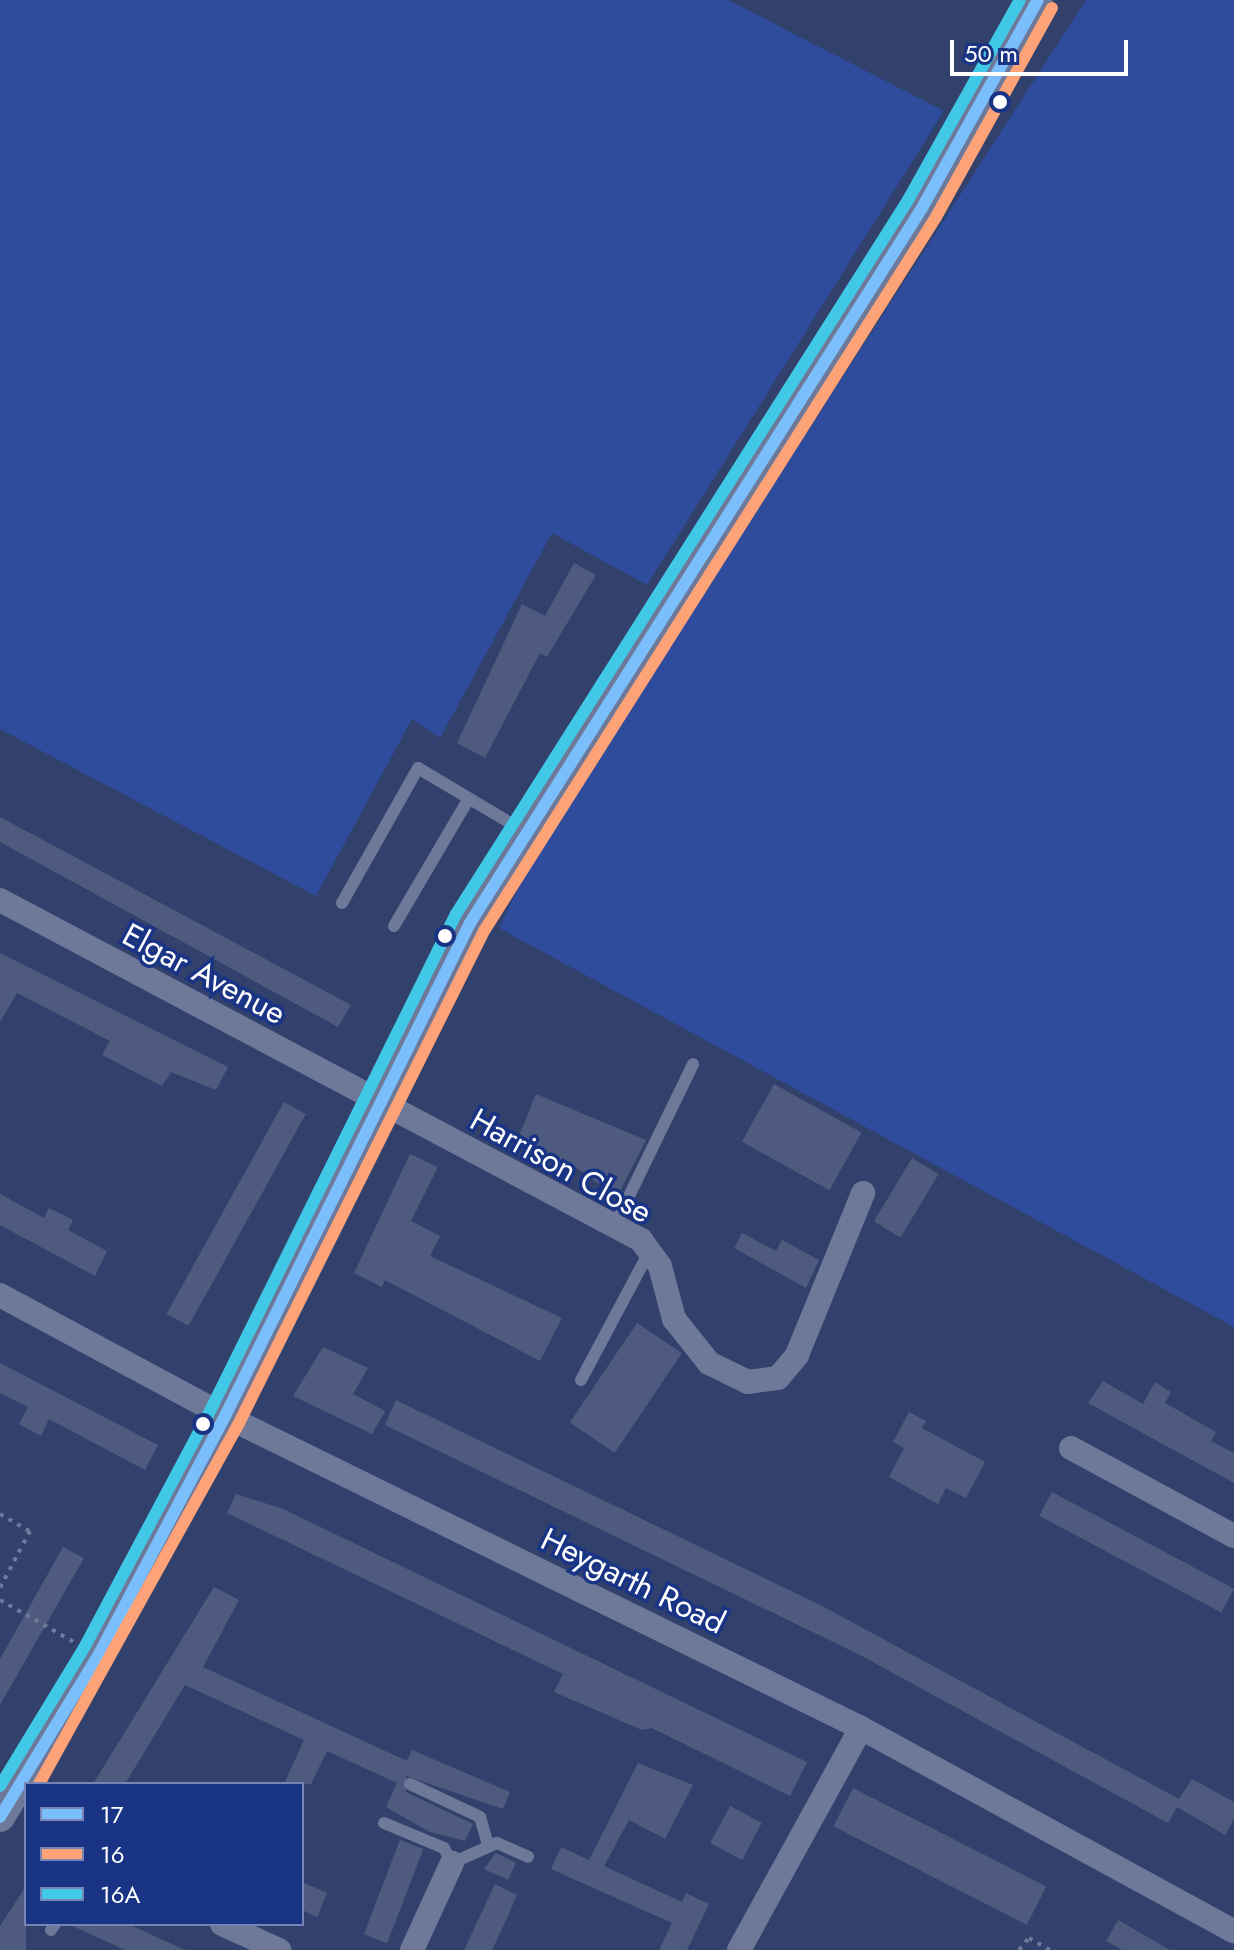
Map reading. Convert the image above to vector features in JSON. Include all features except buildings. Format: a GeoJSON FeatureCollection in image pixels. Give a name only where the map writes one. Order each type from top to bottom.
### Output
{"type":"FeatureCollection","features":[{"type":"Feature","properties":{"kind":"street"},"geometry":{"type":"LineString","coordinates":[[0,1817],[98,1656],[225,1416],[470,923],[922,208],[1038,0]]}},
{"type":"Feature","properties":{"kind":"street","name":"Elgar Avenue"},"geometry":{"type":"LineString","coordinates":[[0,900],[378,1103]]}},
{"type":"Feature","properties":{"kind":"street","name":"Harrison Close"},"geometry":{"type":"LineString","coordinates":[[378,1103],[614,1227],[649,1252],[674,1319],[709,1363],[748,1382],[778,1378],[797,1355],[863,1193]]}},
{"type":"Feature","properties":{"kind":"street","name":"Heygarth Road"},"geometry":{"type":"LineString","coordinates":[[0,1295],[225,1416],[861,1728],[1234,1931]]}},
{"type":"Feature","properties":{"kind":"street"},"geometry":{"type":"LineString","coordinates":[[1071,1448],[1234,1536]]}},
{"type":"Feature","properties":{"kind":"street"},"geometry":{"type":"LineString","coordinates":[[739,1950],[861,1728]]}},
{"type":"Feature","properties":{"kind":"street"},"geometry":{"type":"LineString","coordinates":[[412,1950],[452,1863]]}},
{"type":"Feature","properties":{"kind":"street"},"geometry":{"type":"LineString","coordinates":[[226,1926],[279,1950]]}},
{"type":"Feature","properties":{"kind":"lane"},"geometry":{"type":"LineString","coordinates":[[342,903],[415,770],[527,833]]}},
{"type":"Feature","properties":{"kind":"lane"},"geometry":{"type":"LineString","coordinates":[[394,926],[469,798]]}},
{"type":"Feature","properties":{"kind":"lane"},"geometry":{"type":"LineString","coordinates":[[614,1227],[693,1064]]}},
{"type":"Feature","properties":{"kind":"lane"},"geometry":{"type":"LineString","coordinates":[[581,1380],[649,1252]]}},
{"type":"Feature","properties":{"kind":"lane"},"geometry":{"type":"LineString","coordinates":[[410,1784],[480,1817],[488,1845]]}},
{"type":"Feature","properties":{"kind":"lane"},"geometry":{"type":"LineString","coordinates":[[384,1823],[444,1848],[452,1863],[488,1845],[528,1857]]}},
{"type":"Feature","properties":{"kind":"path"},"geometry":{"type":"LineString","coordinates":[[0,1514],[30,1531],[0,1588]]}},
{"type":"Feature","properties":{"kind":"path"},"geometry":{"type":"LineString","coordinates":[[0,1600],[98,1656]]}},
{"type":"Feature","properties":{"kind":"path"},"geometry":{"type":"LineString","coordinates":[[1019,1950],[1029,1938],[1050,1950]]}},
{"type":"Feature","properties":{"kind":"shaded area"},"geometry":{"type":"Polygon","coordinates":[[[0,0],[728,0],[944,111],[647,585],[552,533],[440,738],[412,719],[316,896],[0,729],[0,0]]]}},
{"type":"Feature","properties":{"kind":"shaded area"},"geometry":{"type":"Polygon","coordinates":[[[1086,0],[1234,0],[1234,1327],[499,928],[532,858],[1086,0]]]}},
{"type":"Feature","properties":{"kind":"transit line","name":"16A"},"geometry":{"type":"LineString","coordinates":[[0,1786],[84,1648],[211,1409],[456,914],[908,200],[1020,0]]}},
{"type":"Feature","properties":{"kind":"transit line","name":"17"},"geometry":{"type":"LineString","coordinates":[[0,1817],[98,1656],[225,1416],[470,923],[922,208],[1038,0]]}},
{"type":"Feature","properties":{"kind":"transit line","name":"16"},"geometry":{"type":"LineString","coordinates":[[40,1782],[239,1423],[484,931],[936,217],[1052,8]]}}]}
